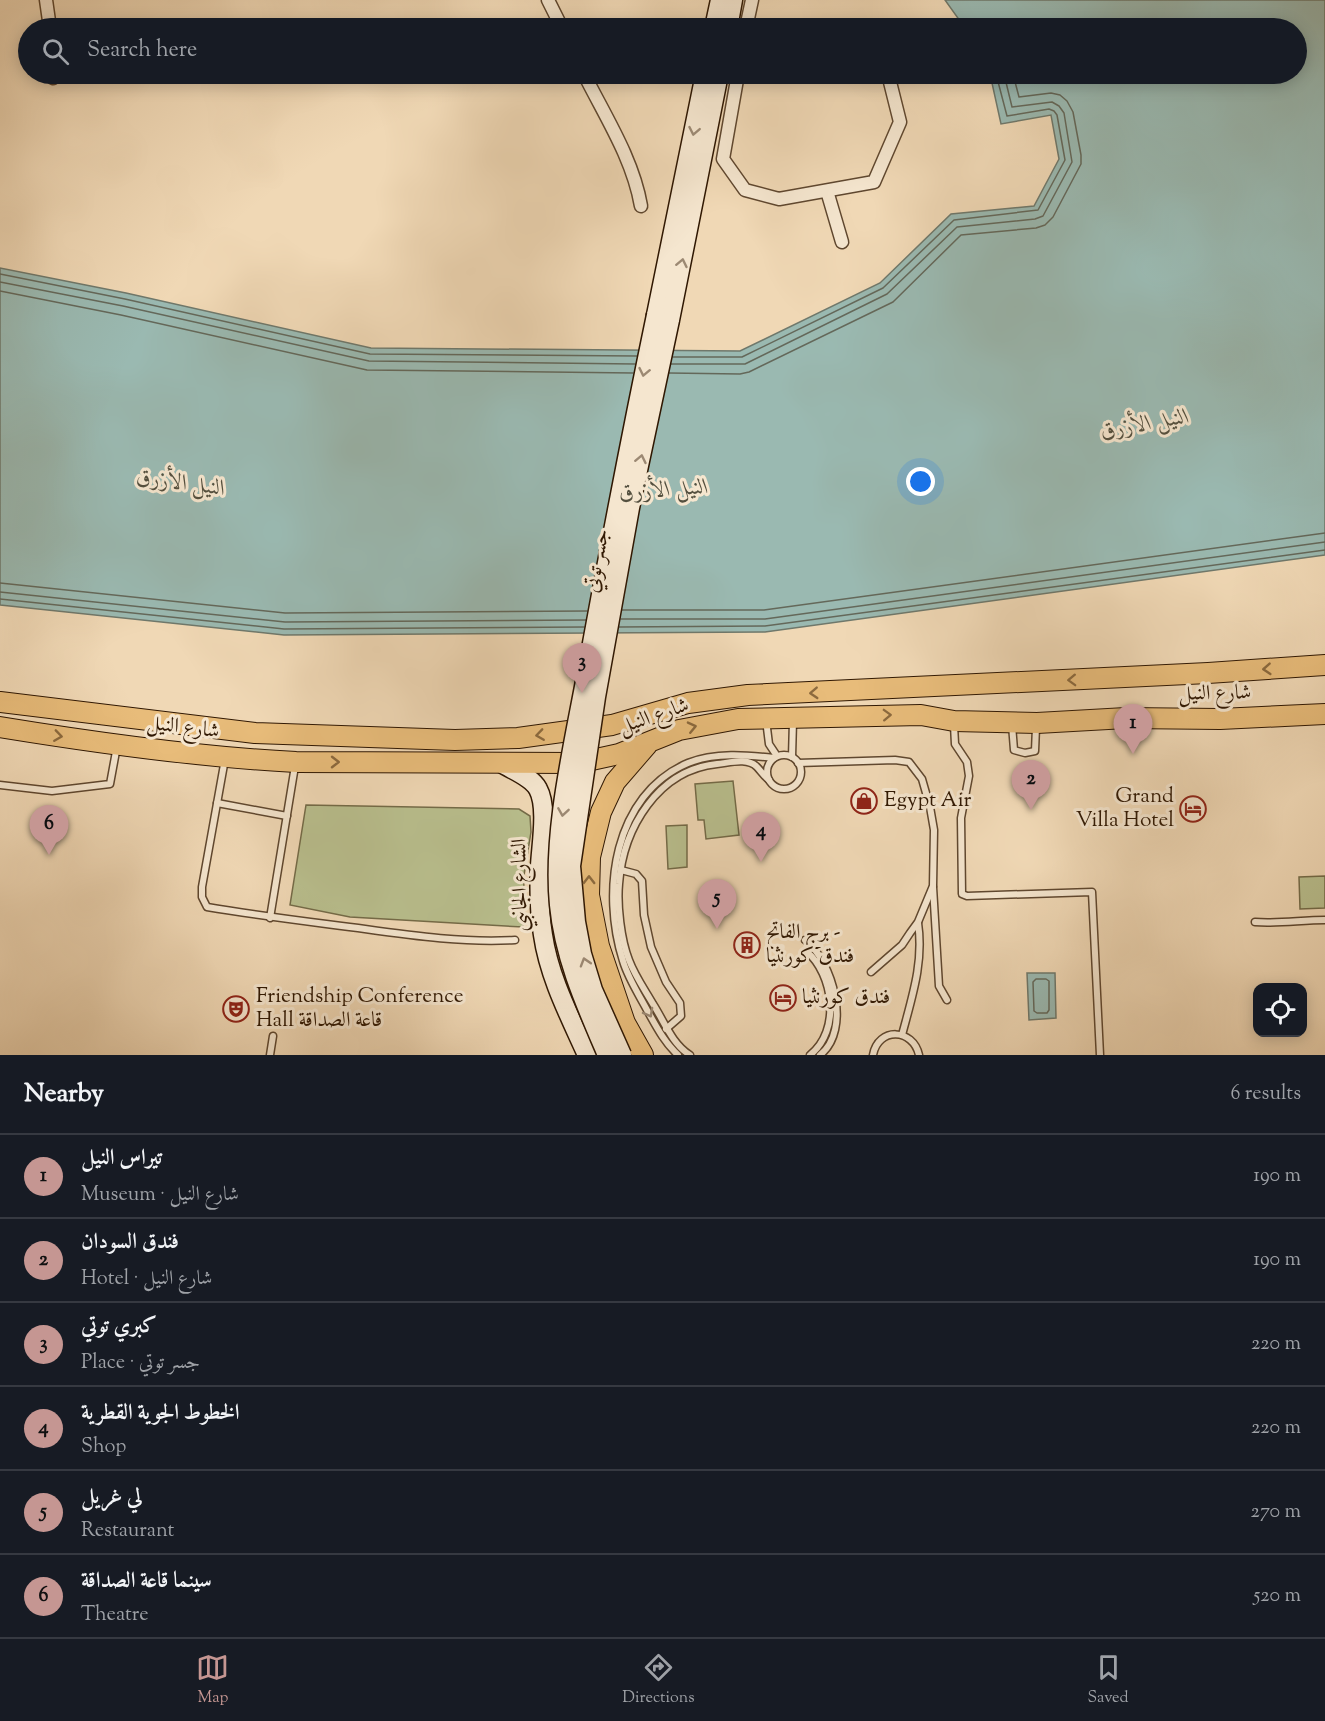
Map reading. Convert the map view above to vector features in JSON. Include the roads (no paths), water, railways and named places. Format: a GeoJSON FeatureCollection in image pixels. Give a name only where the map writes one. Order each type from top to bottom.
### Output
{"type":"FeatureCollection","features":[{"type":"Feature","properties":{"kind":"main road","name":"شارع النيل"},"geometry":{"type":"LineString","coordinates":[[0,702],[255,733],[455,741],[518,738],[612,725],[688,703],[748,695],[1175,675],[1325,665]]}},
{"type":"Feature","properties":{"kind":"main road","name":"شارع النيل"},"geometry":{"type":"LineString","coordinates":[[0,727],[253,760],[578,763],[619,754],[679,730],[710,723],[765,718],[921,715],[954,721],[1037,723],[1126,718],[1220,719],[1325,714]]}},
{"type":"Feature","properties":{"kind":"main road"},"geometry":{"type":"LineString","coordinates":[[253,760],[255,733]]}},
{"type":"Feature","properties":{"kind":"main road"},"geometry":{"type":"LineString","coordinates":[[643,1055],[625,1023],[599,946],[589,895],[590,857],[601,812],[615,782],[653,739]]}},
{"type":"Feature","properties":{"kind":"street"},"geometry":{"type":"LineString","coordinates":[[46,0],[49,18]]}},
{"type":"Feature","properties":{"kind":"street"},"geometry":{"type":"LineString","coordinates":[[548,0],[557,18]]}},
{"type":"Feature","properties":{"kind":"street"},"geometry":{"type":"LineString","coordinates":[[716,18],[720,0]]}},
{"type":"Feature","properties":{"kind":"street"},"geometry":{"type":"LineString","coordinates":[[730,18],[733,0]]}},
{"type":"Feature","properties":{"kind":"street"},"geometry":{"type":"LineString","coordinates":[[748,18],[752,0]]}},
{"type":"Feature","properties":{"kind":"street"},"geometry":{"type":"LineString","coordinates":[[589,84],[631,170],[641,207]]}},
{"type":"Feature","properties":{"kind":"street","name":"جسر توتي"},"geometry":{"type":"LineString","coordinates":[[607,1055],[579,990],[565,941],[559,907],[558,855],[564,808],[617,507],[703,84]]}},
{"type":"Feature","properties":{"kind":"street","name":"جسر توتي"},"geometry":{"type":"LineString","coordinates":[[622,1055],[593,990],[582,954],[572,883],[572,849],[596,697],[628,520],[717,84]]}},
{"type":"Feature","properties":{"kind":"street"},"geometry":{"type":"LineString","coordinates":[[736,84],[723,159],[745,190],[779,199],[874,182],[900,122],[890,84]]}},
{"type":"Feature","properties":{"kind":"street"},"geometry":{"type":"LineString","coordinates":[[827,191],[842,242]]}},
{"type":"Feature","properties":{"kind":"street","name":"الشارع الجانبي"},"geometry":{"type":"LineString","coordinates":[[501,763],[531,781],[538,787],[542,798],[539,898],[543,935],[549,964],[587,1055]]}},
{"type":"Feature","properties":{"kind":"lane"},"geometry":{"type":"LineString","coordinates":[[765,718],[769,744],[776,757]]}},
{"type":"Feature","properties":{"kind":"lane"},"geometry":{"type":"LineString","coordinates":[[792,718],[792,757]]}},
{"type":"Feature","properties":{"kind":"lane"},"geometry":{"type":"LineString","coordinates":[[954,721],[955,744],[967,762],[969,776],[961,818],[962,894],[967,896],[1092,892],[1100,1055]]}},
{"type":"Feature","properties":{"kind":"lane"},"geometry":{"type":"LineString","coordinates":[[1012,722],[1014,750],[1025,753],[1035,751],[1037,723]]}},
{"type":"Feature","properties":{"kind":"lane"},"geometry":{"type":"LineString","coordinates":[[0,785],[52,791],[110,784],[118,744]]}},
{"type":"Feature","properties":{"kind":"lane"},"geometry":{"type":"LineString","coordinates":[[678,1055],[660,1033],[623,963],[616,936],[613,910],[613,879],[621,840],[643,799],[659,781],[681,766],[715,757],[739,755],[792,757],[798,763],[800,776],[793,786],[779,788],[754,765],[743,761],[702,766],[678,776],[662,788],[647,804],[628,843],[621,870],[618,901],[628,958],[679,1047],[690,1055]]}},
{"type":"Feature","properties":{"kind":"lane"},"geometry":{"type":"LineString","coordinates":[[225,757],[202,897],[207,907],[270,918],[397,934],[496,941],[515,940]]}},
{"type":"Feature","properties":{"kind":"lane"},"geometry":{"type":"LineString","coordinates":[[769,780],[767,768],[776,757]]}},
{"type":"Feature","properties":{"kind":"lane"},"geometry":{"type":"LineString","coordinates":[[798,763],[895,760],[909,762],[922,779],[934,830],[933,886],[939,986],[946,1000]]}},
{"type":"Feature","properties":{"kind":"lane"},"geometry":{"type":"LineString","coordinates":[[270,918],[296,762]]}},
{"type":"Feature","properties":{"kind":"lane"},"geometry":{"type":"LineString","coordinates":[[217,803],[286,816]]}},
{"type":"Feature","properties":{"kind":"lane"},"geometry":{"type":"LineString","coordinates":[[621,870],[636,874],[642,881],[646,928],[651,947],[666,982],[680,1003],[681,1016],[660,1033]]}},
{"type":"Feature","properties":{"kind":"lane"},"geometry":{"type":"LineString","coordinates":[[871,972],[902,945],[918,922],[933,886]]}},
{"type":"Feature","properties":{"kind":"lane"},"geometry":{"type":"LineString","coordinates":[[1255,922],[1325,920]]}},
{"type":"Feature","properties":{"kind":"lane"},"geometry":{"type":"LineString","coordinates":[[902,1035],[916,980],[921,944],[918,922]]}},
{"type":"Feature","properties":{"kind":"lane"},"geometry":{"type":"LineString","coordinates":[[805,940],[816,950],[822,962],[837,1009],[837,1022],[832,1038],[820,1055]]}},
{"type":"Feature","properties":{"kind":"lane"},"geometry":{"type":"LineString","coordinates":[[806,951],[817,963],[823,976],[830,1010],[826,1034],[821,1044],[810,1055]]}},
{"type":"Feature","properties":{"kind":"lane"},"geometry":{"type":"LineString","coordinates":[[873,1055],[878,1042],[885,1036],[902,1035],[915,1045],[919,1055]]}},
{"type":"Feature","properties":{"kind":"lane"},"geometry":{"type":"LineString","coordinates":[[270,1055],[273,1036]]}},
{"type":"Feature","properties":{"kind":"water","name":"النيل الأزرق"},"geometry":{"type":"Polygon","coordinates":[[[945,0],[1325,0],[1325,555],[765,632],[284,635],[0,605],[0,268],[126,293],[371,348],[740,351],[880,283],[951,214],[1034,206],[1059,159],[1051,115],[1001,124],[992,84],[1307,84],[1307,18],[958,18],[945,0]]]}},
{"type":"Feature","properties":{"kind":"water"},"geometry":{"type":"Polygon","coordinates":[[[1027,973],[1055,973],[1056,1018],[1029,1020],[1027,973]]]}},
{"type":"Feature","properties":{"kind":"place","name":"كبري توتي"},"geometry":{"type":"Point","coordinates":[582,693]}},
{"type":"Feature","properties":{"kind":"place","name":"تيراس النيل"},"geometry":{"type":"Point","coordinates":[1133,754]}},
{"type":"Feature","properties":{"kind":"place","name":"Egypt Air"},"geometry":{"type":"Point","coordinates":[864,801]}},
{"type":"Feature","properties":{"kind":"place","name":"Grand Villa Hotel"},"geometry":{"type":"Point","coordinates":[1193,809]}},
{"type":"Feature","properties":{"kind":"place","name":"فندق السودان"},"geometry":{"type":"Point","coordinates":[1031,810]}},
{"type":"Feature","properties":{"kind":"place","name":"سينما قاعة الصداقة"},"geometry":{"type":"Point","coordinates":[49,855]}},
{"type":"Feature","properties":{"kind":"place","name":"الخطوط الجوية القطرية"},"geometry":{"type":"Point","coordinates":[761,862]}},
{"type":"Feature","properties":{"kind":"place","name":"لي غريل"},"geometry":{"type":"Point","coordinates":[717,929]}},
{"type":"Feature","properties":{"kind":"place","name":"برج الفاتح - فندق كورنثيا"},"geometry":{"type":"Point","coordinates":[747,945]}},
{"type":"Feature","properties":{"kind":"place","name":"فندق كورنثيا"},"geometry":{"type":"Point","coordinates":[783,998]}},
{"type":"Feature","properties":{"kind":"place","name":"Friendship Conference Hall قاعة الصداقة"},"geometry":{"type":"Point","coordinates":[236,1009]}}]}
